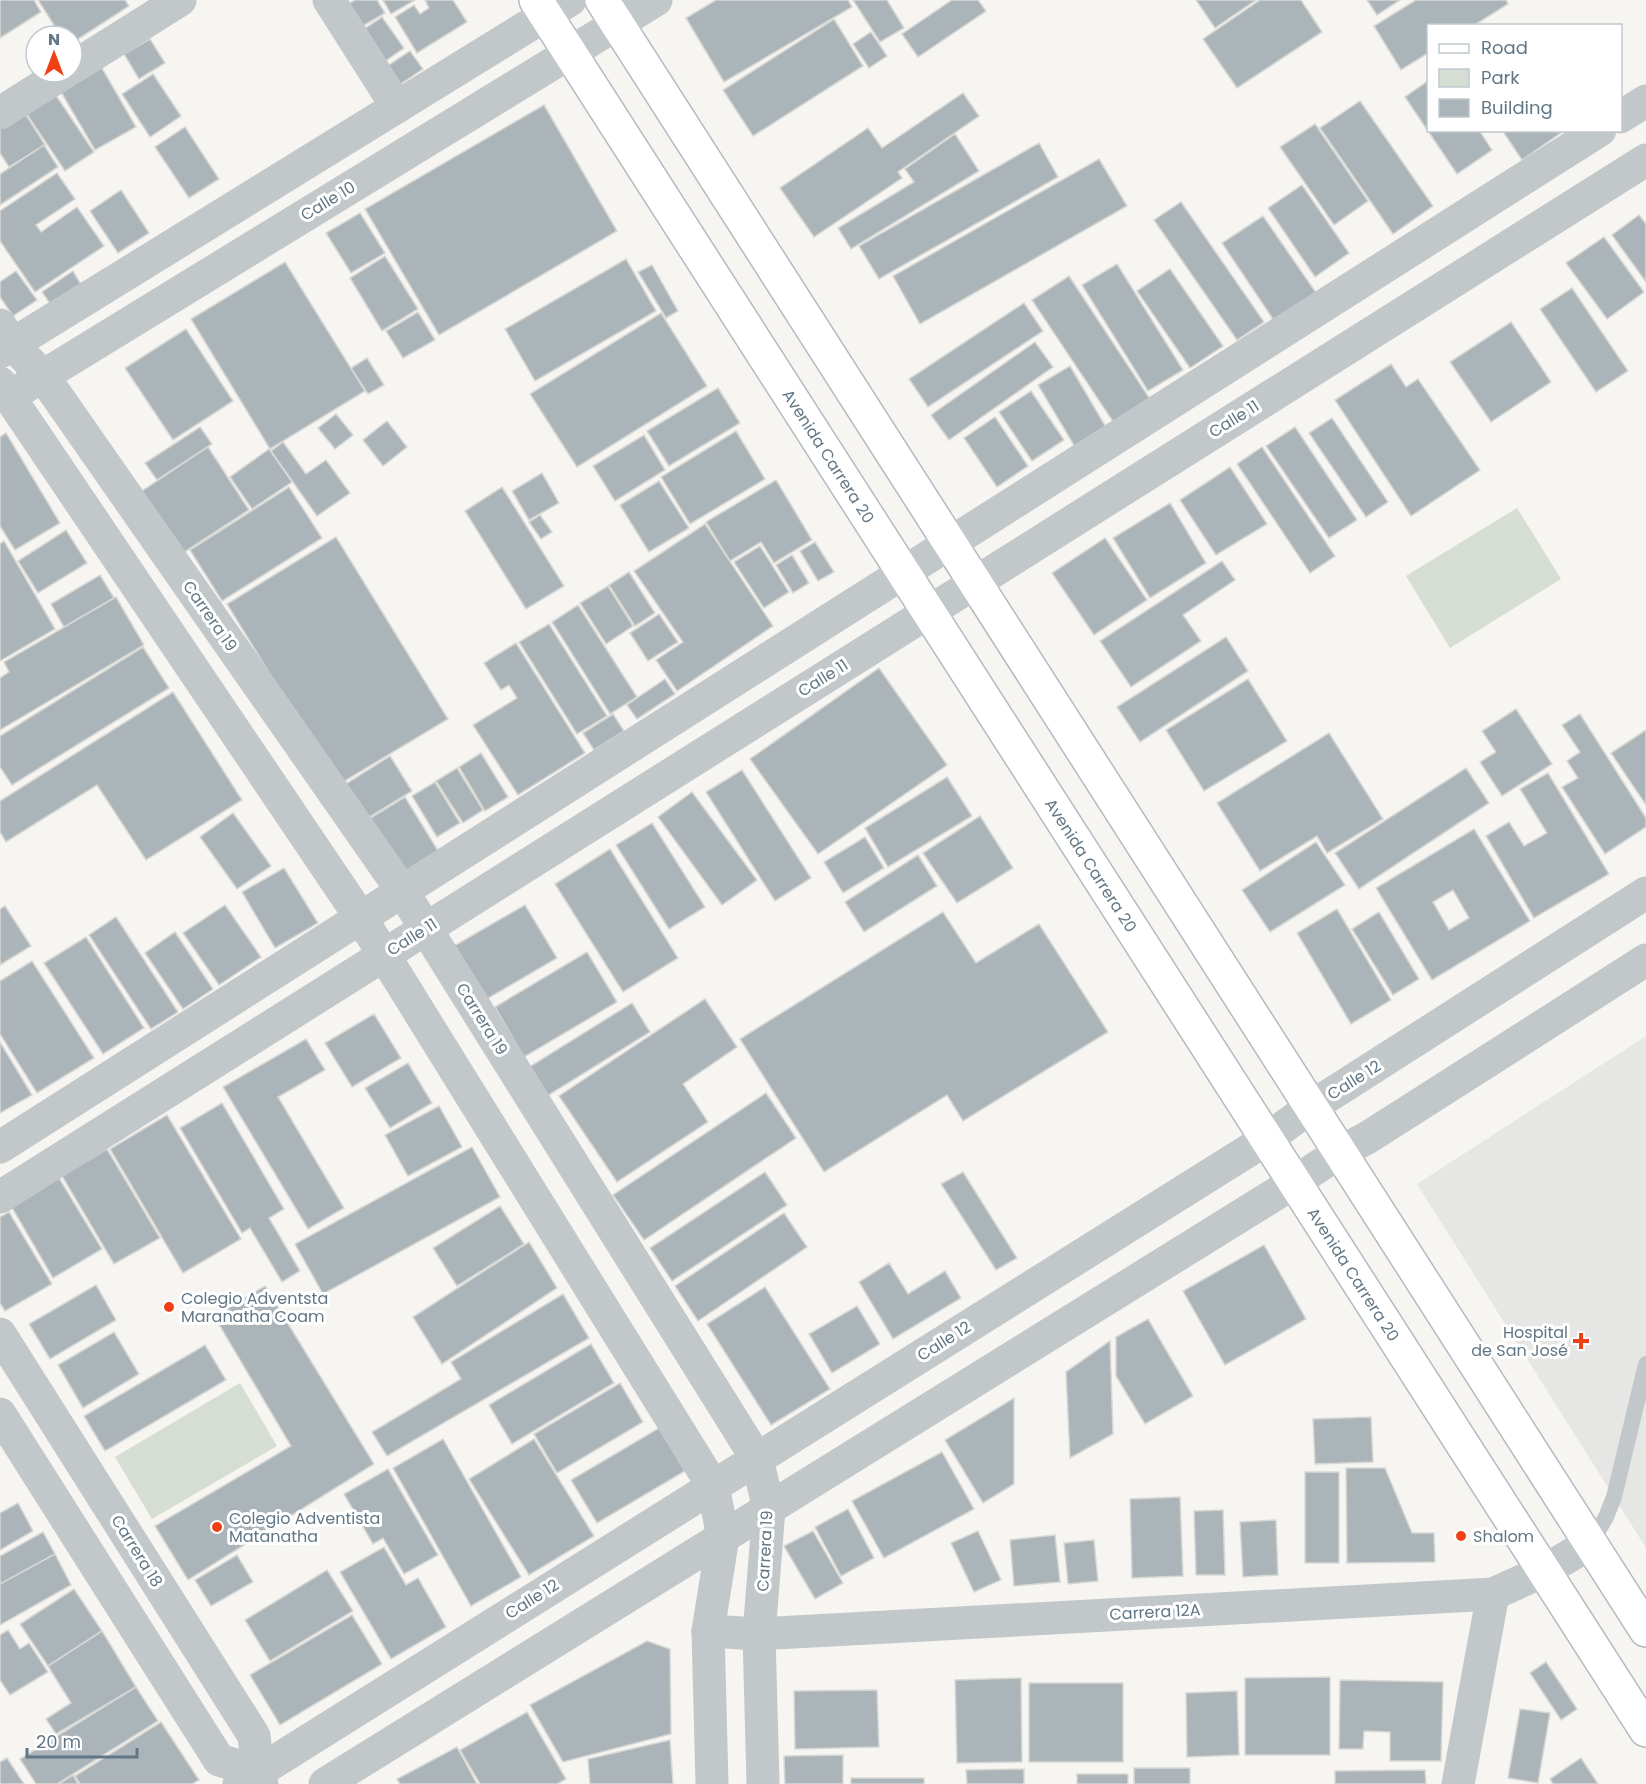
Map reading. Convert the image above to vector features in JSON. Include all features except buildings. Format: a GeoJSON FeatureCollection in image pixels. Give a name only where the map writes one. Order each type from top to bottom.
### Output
{"type":"FeatureCollection","features":[{"type":"Feature","properties":{"kind":"main road","name":"Avenida Carrera 20"},"geometry":{"type":"LineString","coordinates":[[551,5],[571,53],[1646,1730]]}},
{"type":"Feature","properties":{"kind":"main road"},"geometry":{"type":"LineString","coordinates":[[610,12],[1646,1630]]}},
{"type":"Feature","properties":{"kind":"street"},"geometry":{"type":"LineString","coordinates":[[329,0],[397,107]]}},
{"type":"Feature","properties":{"kind":"street","name":"Calle 10"},"geometry":{"type":"LineString","coordinates":[[3,394],[43,376],[571,53],[610,12],[656,0]]}},
{"type":"Feature","properties":{"kind":"street"},"geometry":{"type":"LineString","coordinates":[[84,60],[177,1]]}},
{"type":"Feature","properties":{"kind":"street"},"geometry":{"type":"LineString","coordinates":[[4,341],[397,107],[551,5]]}},
{"type":"Feature","properties":{"kind":"street"},"geometry":{"type":"LineString","coordinates":[[0,113],[46,84]]}},
{"type":"Feature","properties":{"kind":"street"},"geometry":{"type":"LineString","coordinates":[[1622,116],[1646,101]]}},
{"type":"Feature","properties":{"kind":"street"},"geometry":{"type":"LineString","coordinates":[[0,1147],[1597,132]]}},
{"type":"Feature","properties":{"kind":"street","name":"Calle 11"},"geometry":{"type":"LineString","coordinates":[[0,1197],[1646,160]]}},
{"type":"Feature","properties":{"kind":"street"},"geometry":{"type":"LineString","coordinates":[[1346,292],[1372,332]]}},
{"type":"Feature","properties":{"kind":"street","name":"Carrera 19"},"geometry":{"type":"LineString","coordinates":[[4,341],[43,376],[402,892],[757,1459],[769,1509],[759,1634],[763,1784]]}},
{"type":"Feature","properties":{"kind":"street"},"geometry":{"type":"LineString","coordinates":[[3,394],[361,918],[713,1486],[723,1537],[708,1630],[712,1784]]}},
{"type":"Feature","properties":{"kind":"street","name":"Calle 12"},"geometry":{"type":"LineString","coordinates":[[253,1780],[429,1664],[1267,1140],[1311,1107],[1646,893]]}},
{"type":"Feature","properties":{"kind":"street"},"geometry":{"type":"LineString","coordinates":[[325,1784],[1340,1152],[1367,1138],[1646,960]]}},
{"type":"Feature","properties":{"kind":"street","name":"Carrera 18"},"geometry":{"type":"LineString","coordinates":[[0,1334],[254,1737],[253,1780]]}},
{"type":"Feature","properties":{"kind":"street"},"geometry":{"type":"LineString","coordinates":[[0,1414],[219,1760],[253,1780]]}},
{"type":"Feature","properties":{"kind":"street","name":"Carrera 12A"},"geometry":{"type":"LineString","coordinates":[[708,1630],[759,1634],[1493,1594],[1544,1571],[1590,1543]]}},
{"type":"Feature","properties":{"kind":"street"},"geometry":{"type":"LineString","coordinates":[[1458,1784],[1493,1594]]}},
{"type":"Feature","properties":{"kind":"street"},"geometry":{"type":"LineString","coordinates":[[429,1664],[459,1701]]}},
{"type":"Feature","properties":{"kind":"lane"},"geometry":{"type":"LineString","coordinates":[[1590,1543],[1606,1517],[1614,1497],[1646,1364]]}},
{"type":"Feature","properties":{"kind":"shaded area","name":"Hospital de San José"},"geometry":{"type":"Polygon","coordinates":[[[1646,1036],[1646,1548],[1417,1184],[1646,1036]]]}},
{"type":"Feature","properties":{"kind":"green space"},"geometry":{"type":"Polygon","coordinates":[[[1517,508],[1561,579],[1450,648],[1406,576],[1517,508]]]}},
{"type":"Feature","properties":{"kind":"green space"},"geometry":{"type":"Polygon","coordinates":[[[240,1383],[277,1446],[152,1519],[115,1457],[240,1383]]]}},
{"type":"Feature","properties":{"kind":"place","name":"Colegio Adventsta Maranatha Coam"},"geometry":{"type":"Point","coordinates":[169,1307]}},
{"type":"Feature","properties":{"kind":"place","name":"Hospital de San José"},"geometry":{"type":"Point","coordinates":[1581,1341]}},
{"type":"Feature","properties":{"kind":"place","name":"Colegio Adventista Matanatha"},"geometry":{"type":"Point","coordinates":[217,1527]}},
{"type":"Feature","properties":{"kind":"place","name":"Shalom"},"geometry":{"type":"Point","coordinates":[1461,1536]}}]}
